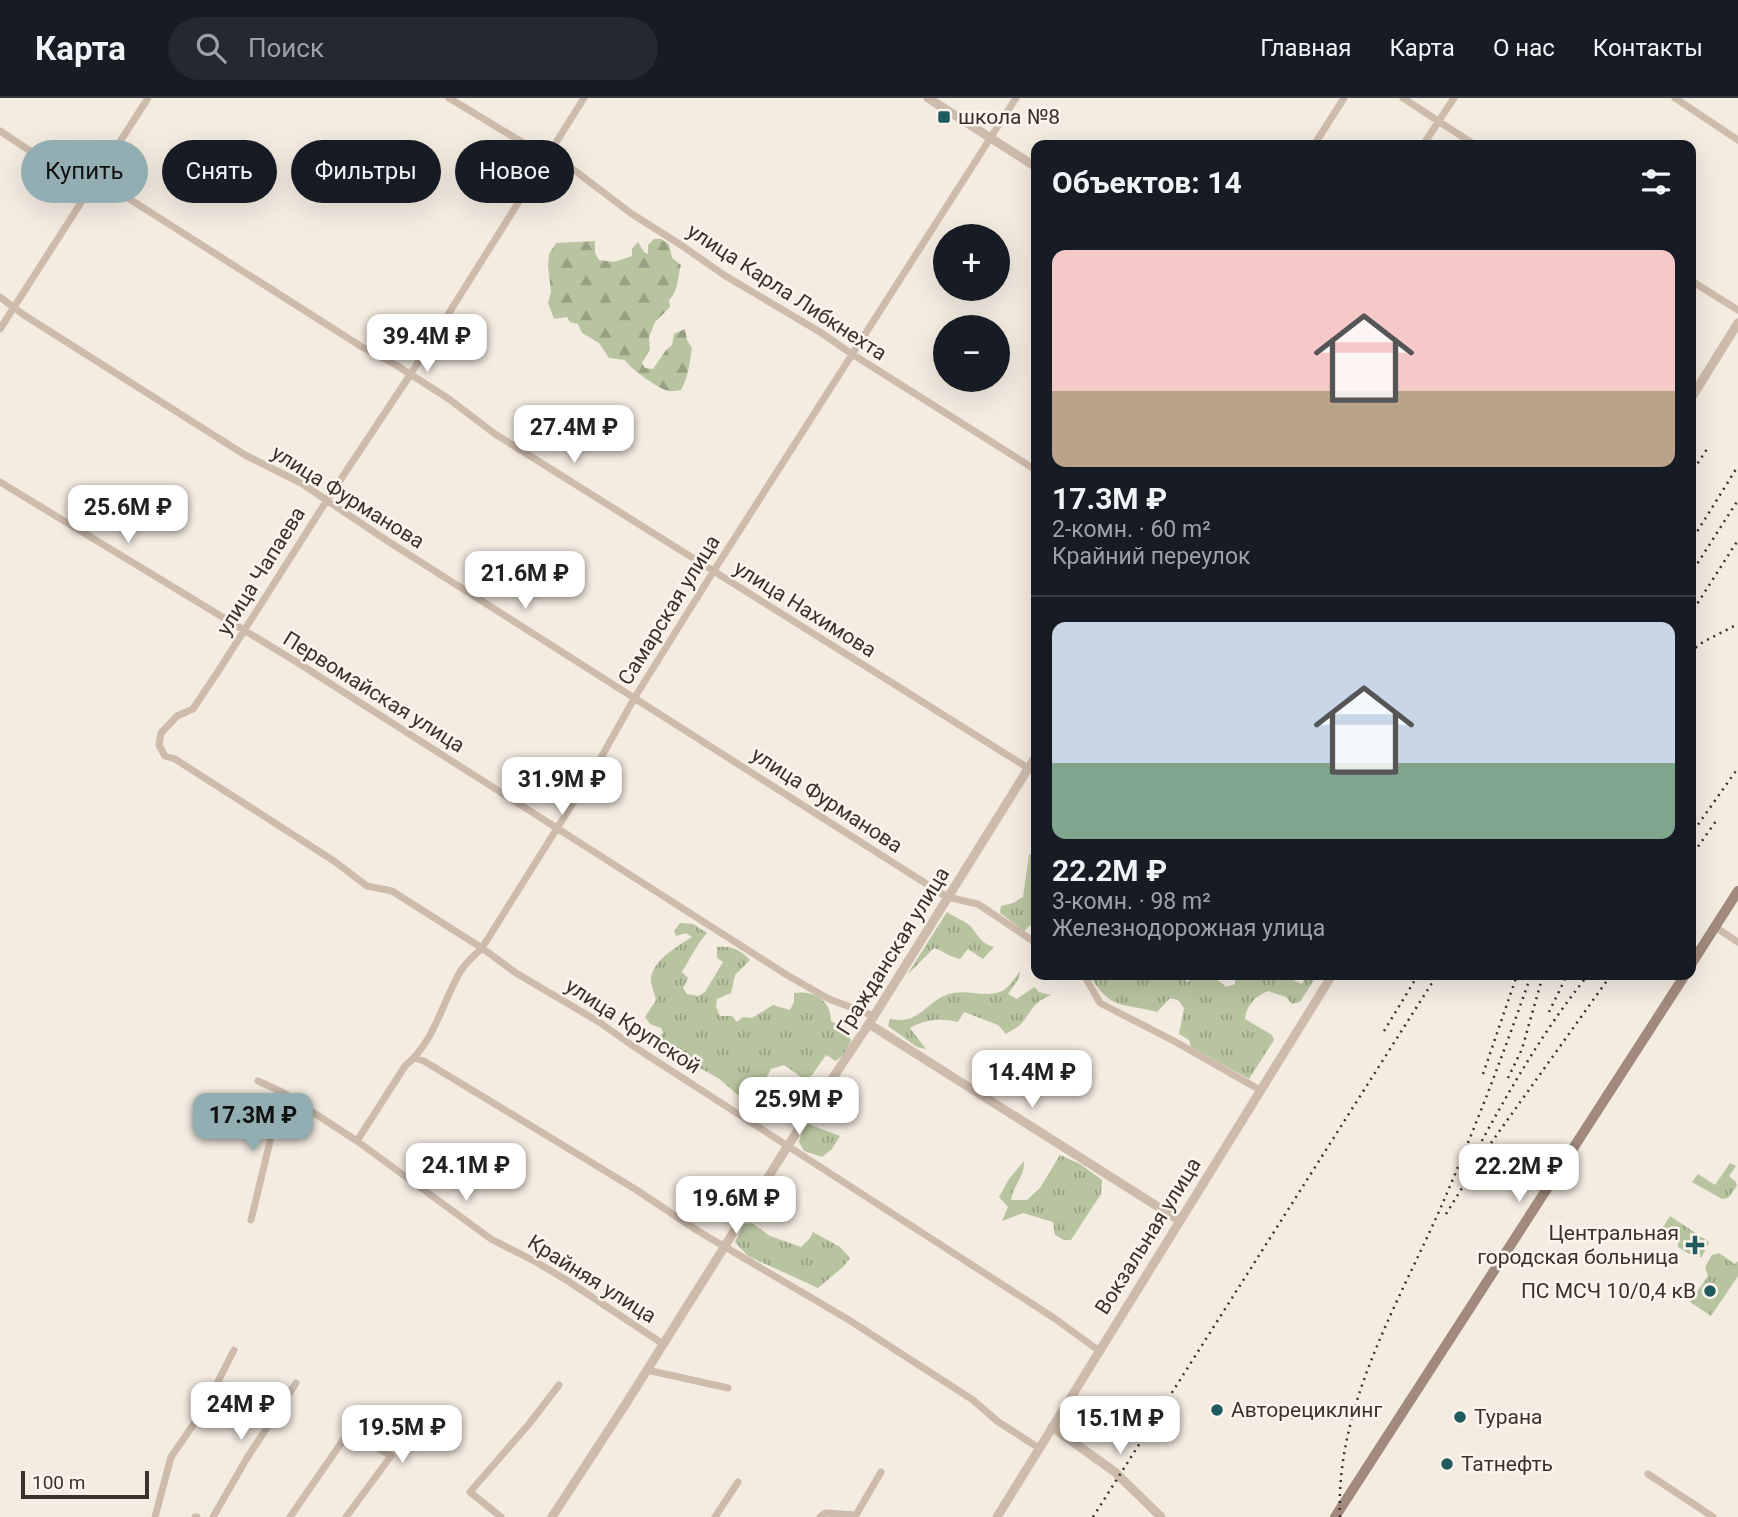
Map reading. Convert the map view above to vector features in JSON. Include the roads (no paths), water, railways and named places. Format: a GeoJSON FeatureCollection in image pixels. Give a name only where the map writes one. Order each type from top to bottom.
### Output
{"type":"FeatureCollection","features":[{"type":"Feature","properties":{"kind":"main road"},"geometry":{"type":"LineString","coordinates":[[1696,957],[1738,891]]}},
{"type":"Feature","properties":{"kind":"main road"},"geometry":{"type":"LineString","coordinates":[[1335,1517],[1682,980]]}},
{"type":"Feature","properties":{"kind":"street"},"geometry":{"type":"LineString","coordinates":[[122,140],[148,98]]}},
{"type":"Feature","properties":{"kind":"street","name":"улица Карла Либкнехта"},"geometry":{"type":"LineString","coordinates":[[449,98],[519,140]]}},
{"type":"Feature","properties":{"kind":"street","name":"улица Чапаева"},"geometry":{"type":"LineString","coordinates":[[556,140],[584,98]]}},
{"type":"Feature","properties":{"kind":"street"},"geometry":{"type":"LineString","coordinates":[[928,98],[1031,164]]}},
{"type":"Feature","properties":{"kind":"street","name":"Самарская улица"},"geometry":{"type":"LineString","coordinates":[[357,1141],[405,1066],[415,1058],[461,970],[482,948],[713,572],[1016,98]]}},
{"type":"Feature","properties":{"kind":"street"},"geometry":{"type":"LineString","coordinates":[[1317,140],[1344,98]]}},
{"type":"Feature","properties":{"kind":"street"},"geometry":{"type":"LineString","coordinates":[[1403,98],[1467,140]]}},
{"type":"Feature","properties":{"kind":"street"},"geometry":{"type":"LineString","coordinates":[[1426,140],[1454,98]]}},
{"type":"Feature","properties":{"kind":"street"},"geometry":{"type":"LineString","coordinates":[[1675,98],[1738,140]]}},
{"type":"Feature","properties":{"kind":"street"},"geometry":{"type":"LineString","coordinates":[[0,131],[21,145]]}},
{"type":"Feature","properties":{"kind":"street","name":"улица Карла Либкнехта"},"geometry":{"type":"LineString","coordinates":[[574,170],[632,214],[724,275],[820,332],[1031,467]]}},
{"type":"Feature","properties":{"kind":"street"},"geometry":{"type":"LineString","coordinates":[[0,329],[82,203]]}},
{"type":"Feature","properties":{"kind":"street","name":"улица Нахимова"},"geometry":{"type":"LineString","coordinates":[[136,203],[449,399],[495,434],[713,572],[1031,769]]}},
{"type":"Feature","properties":{"kind":"street","name":"улица Чапаева"},"geometry":{"type":"LineString","coordinates":[[161,733],[177,716],[193,709],[410,375],[516,203]]}},
{"type":"Feature","properties":{"kind":"street"},"geometry":{"type":"LineString","coordinates":[[1696,284],[1738,310]]}},
{"type":"Feature","properties":{"kind":"street","name":"улица Фурманова"},"geometry":{"type":"LineString","coordinates":[[0,297],[244,455],[327,500],[947,897],[978,904],[1031,940]]}},
{"type":"Feature","properties":{"kind":"street"},"geometry":{"type":"LineString","coordinates":[[1696,390],[1738,323]]}},
{"type":"Feature","properties":{"kind":"street","name":"Первомайская улица"},"geometry":{"type":"LineString","coordinates":[[0,482],[306,668],[787,975],[872,1020],[1179,1220]]}},
{"type":"Feature","properties":{"kind":"street","name":"улица Крупской"},"geometry":{"type":"LineString","coordinates":[[161,733],[159,745],[165,756],[175,758],[334,861],[367,886],[392,891],[516,973],[599,1022],[787,1147],[1054,1318],[1098,1350]]}},
{"type":"Feature","properties":{"kind":"street","name":"Гражданская улица"},"geometry":{"type":"LineString","coordinates":[[552,1517],[787,1147],[872,1020],[947,897],[1031,771]]}},
{"type":"Feature","properties":{"kind":"street"},"geometry":{"type":"LineString","coordinates":[[1715,928],[1738,942]]}},
{"type":"Feature","properties":{"kind":"street"},"geometry":{"type":"LineString","coordinates":[[1087,980],[1100,1003],[1260,1090]]}},
{"type":"Feature","properties":{"kind":"street","name":"Вокзальная улица"},"geometry":{"type":"LineString","coordinates":[[997,1517],[1329,980]]}},
{"type":"Feature","properties":{"kind":"street"},"geometry":{"type":"LineString","coordinates":[[415,1058],[849,1320],[973,1400],[998,1421],[1039,1448]]}},
{"type":"Feature","properties":{"kind":"street","name":"Крайняя улица"},"geometry":{"type":"LineString","coordinates":[[258,1081],[282,1092],[357,1141],[491,1239],[557,1275],[663,1344]]}},
{"type":"Feature","properties":{"kind":"street"},"geometry":{"type":"LineString","coordinates":[[251,1220],[282,1092]]}},
{"type":"Feature","properties":{"kind":"street"},"geometry":{"type":"LineString","coordinates":[[155,1517],[171,1457],[204,1409],[234,1350]]}},
{"type":"Feature","properties":{"kind":"street"},"geometry":{"type":"LineString","coordinates":[[647,1370],[727,1388]]}},
{"type":"Feature","properties":{"kind":"street"},"geometry":{"type":"LineString","coordinates":[[213,1517],[247,1458],[296,1383]]}},
{"type":"Feature","properties":{"kind":"street"},"geometry":{"type":"LineString","coordinates":[[501,1517],[470,1492],[559,1385]]}},
{"type":"Feature","properties":{"kind":"street"},"geometry":{"type":"LineString","coordinates":[[1052,1427],[1115,1472],[1161,1517]]}},
{"type":"Feature","properties":{"kind":"street"},"geometry":{"type":"LineString","coordinates":[[290,1517],[348,1433],[363,1438],[391,1456],[346,1517]]}},
{"type":"Feature","properties":{"kind":"street"},"geometry":{"type":"LineString","coordinates":[[820,1517],[825,1513],[856,1515],[881,1472]]}},
{"type":"Feature","properties":{"kind":"street"},"geometry":{"type":"LineString","coordinates":[[1648,1474],[1713,1517]]}},
{"type":"Feature","properties":{"kind":"street"},"geometry":{"type":"LineString","coordinates":[[715,1517],[738,1482]]}},
{"type":"Feature","properties":{"kind":"railway"},"geometry":{"type":"LineString","coordinates":[[1696,466],[1707,449]]}},
{"type":"Feature","properties":{"kind":"railway"},"geometry":{"type":"LineString","coordinates":[[1696,533],[1738,466]]}},
{"type":"Feature","properties":{"kind":"railway"},"geometry":{"type":"LineString","coordinates":[[1696,566],[1738,500]]}},
{"type":"Feature","properties":{"kind":"railway"},"geometry":{"type":"LineString","coordinates":[[1696,606],[1738,540]]}},
{"type":"Feature","properties":{"kind":"railway"},"geometry":{"type":"LineString","coordinates":[[1696,647],[1738,624]]}},
{"type":"Feature","properties":{"kind":"railway"},"geometry":{"type":"LineString","coordinates":[[1696,828],[1738,768]]}},
{"type":"Feature","properties":{"kind":"railway"},"geometry":{"type":"LineString","coordinates":[[1696,849],[1716,821]]}},
{"type":"Feature","properties":{"kind":"railway"},"geometry":{"type":"LineString","coordinates":[[1384,1031],[1415,980]]}},
{"type":"Feature","properties":{"kind":"railway"},"geometry":{"type":"LineString","coordinates":[[1093,1517],[1434,980]]}},
{"type":"Feature","properties":{"kind":"railway"},"geometry":{"type":"LineString","coordinates":[[1483,1074],[1515,980]]}},
{"type":"Feature","properties":{"kind":"railway"},"geometry":{"type":"LineString","coordinates":[[1340,1517],[1341,1476],[1358,1396],[1372,1357],[1465,1150],[1529,980]]}},
{"type":"Feature","properties":{"kind":"railway"},"geometry":{"type":"LineString","coordinates":[[1508,1078],[1522,1049],[1542,980]]}},
{"type":"Feature","properties":{"kind":"railway"},"geometry":{"type":"LineString","coordinates":[[1549,1012],[1565,980]]}},
{"type":"Feature","properties":{"kind":"railway"},"geometry":{"type":"LineString","coordinates":[[1462,1178],[1536,1048],[1584,980]]}},
{"type":"Feature","properties":{"kind":"railway"},"geometry":{"type":"LineString","coordinates":[[1491,1143],[1607,980]]}},
{"type":"Feature","properties":{"kind":"railway"},"geometry":{"type":"LineString","coordinates":[[1446,1214],[1472,1172]]}},
{"type":"Feature","properties":{"kind":"place","name":"школа №8"},"geometry":{"type":"Point","coordinates":[944,117]}},
{"type":"Feature","properties":{"kind":"place","name":"Центральная городская больница"},"geometry":{"type":"Point","coordinates":[1695,1245]}},
{"type":"Feature","properties":{"kind":"place","name":"ПС МСЧ 10/0,4 кВ"},"geometry":{"type":"Point","coordinates":[1710,1291]}},
{"type":"Feature","properties":{"kind":"place","name":"Авторециклинг"},"geometry":{"type":"Point","coordinates":[1217,1410]}},
{"type":"Feature","properties":{"kind":"place","name":"Турана"},"geometry":{"type":"Point","coordinates":[1460,1417]}},
{"type":"Feature","properties":{"kind":"place","name":"Татнефть"},"geometry":{"type":"Point","coordinates":[1447,1464]}}]}
